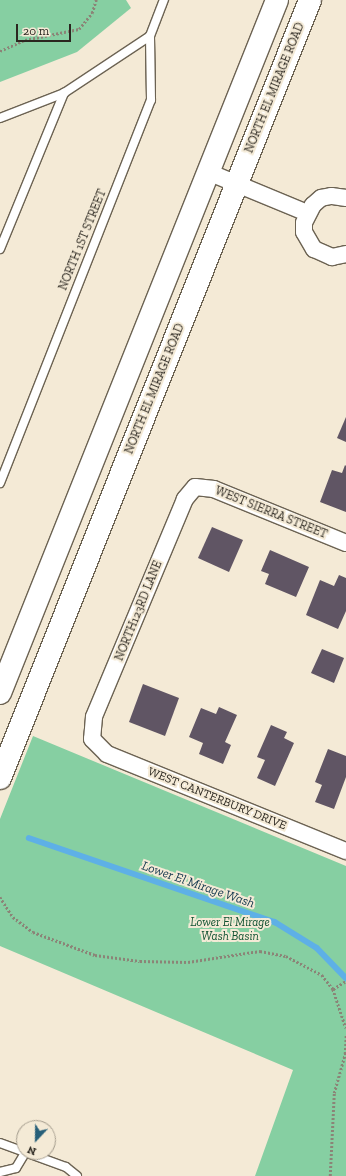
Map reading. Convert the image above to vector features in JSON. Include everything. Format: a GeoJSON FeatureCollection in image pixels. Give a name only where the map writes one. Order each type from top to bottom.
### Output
{"type":"FeatureCollection","features":[{"type":"Feature","properties":{"kind":"main road"},"geometry":{"type":"LineString","coordinates":[[0,692],[277,0]]}},
{"type":"Feature","properties":{"kind":"main road","name":"NORTH EL MIRAGE ROAD"},"geometry":{"type":"LineString","coordinates":[[0,778],[310,0]]}},
{"type":"Feature","properties":{"kind":"street"},"geometry":{"type":"LineString","coordinates":[[208,172],[306,214]]}},
{"type":"Feature","properties":{"kind":"street"},"geometry":{"type":"LineString","coordinates":[[346,198],[331,196],[321,198],[306,214],[304,232],[314,249],[332,256],[346,254]]}},
{"type":"Feature","properties":{"kind":"street","name":"WEST SIERRA STREET"},"geometry":{"type":"LineString","coordinates":[[195,486],[214,489],[346,542]]}},
{"type":"Feature","properties":{"kind":"street","name":"NORTH123RD LANE"},"geometry":{"type":"LineString","coordinates":[[92,739],[94,717],[185,498],[195,486]]}},
{"type":"Feature","properties":{"kind":"street","name":"WEST CANTERBURY DRIVE"},"geometry":{"type":"LineString","coordinates":[[92,739],[107,754],[346,851]]}},
{"type":"Feature","properties":{"kind":"lane","name":"NORTH 1ST STREET"},"geometry":{"type":"LineString","coordinates":[[0,483],[2,471],[151,100],[150,36],[164,0]]}},
{"type":"Feature","properties":{"kind":"lane"},"geometry":{"type":"LineString","coordinates":[[0,118],[64,93],[150,36]]}},
{"type":"Feature","properties":{"kind":"lane"},"geometry":{"type":"LineString","coordinates":[[0,249],[64,93]]}},
{"type":"Feature","properties":{"kind":"lane"},"geometry":{"type":"LineString","coordinates":[[0,1143],[16,1149]]}},
{"type":"Feature","properties":{"kind":"lane"},"geometry":{"type":"LineString","coordinates":[[0,1172],[16,1168],[21,1160]]}},
{"type":"Feature","properties":{"kind":"lane"},"geometry":{"type":"LineString","coordinates":[[46,1160],[66,1167],[77,1176]]}},
{"type":"Feature","properties":{"kind":"path"},"geometry":{"type":"LineString","coordinates":[[0,51],[24,40],[79,29],[92,13],[96,0]]}},
{"type":"Feature","properties":{"kind":"path"},"geometry":{"type":"LineString","coordinates":[[0,897],[13,917],[33,932],[95,955],[140,961],[188,962],[260,951],[286,956],[302,963],[322,975],[333,989],[346,1028]]}},
{"type":"Feature","properties":{"kind":"path"},"geometry":{"type":"LineString","coordinates":[[333,989],[346,981]]}},
{"type":"Feature","properties":{"kind":"path"},"geometry":{"type":"LineString","coordinates":[[330,1176],[329,1164],[334,1093],[345,1054],[346,1035]]}},
{"type":"Feature","properties":{"kind":"green space"},"geometry":{"type":"Polygon","coordinates":[[[0,0],[126,0],[131,8],[77,52],[0,82],[0,0]]]}},
{"type":"Feature","properties":{"kind":"green space","name":"Lower El Mirage Wash Basin"},"geometry":{"type":"Polygon","coordinates":[[[33,736],[346,866],[346,1176],[255,1176],[293,1070],[0,946],[0,819],[33,736]]]}},
{"type":"Feature","properties":{"kind":"building"},"geometry":{"type":"Polygon","coordinates":[[[346,417],[346,442],[337,438],[346,417]]]}},
{"type":"Feature","properties":{"kind":"building"},"geometry":{"type":"Polygon","coordinates":[[[345,465],[346,512],[320,502],[332,470],[342,473],[345,465]]]}},
{"type":"Feature","properties":{"kind":"building"},"geometry":{"type":"Polygon","coordinates":[[[212,527],[243,540],[229,572],[198,558],[212,527]]]}},
{"type":"Feature","properties":{"kind":"building"},"geometry":{"type":"Polygon","coordinates":[[[270,550],[309,567],[296,597],[265,584],[269,574],[261,571],[270,550]]]}},
{"type":"Feature","properties":{"kind":"building"},"geometry":{"type":"Polygon","coordinates":[[[339,575],[346,578],[346,611],[338,629],[306,615],[320,580],[334,586],[339,575]]]}},
{"type":"Feature","properties":{"kind":"building"},"geometry":{"type":"Polygon","coordinates":[[[322,649],[344,658],[334,683],[311,673],[322,649]]]}},
{"type":"Feature","properties":{"kind":"building"},"geometry":{"type":"Polygon","coordinates":[[[143,684],[179,698],[165,736],[129,722],[143,684]]]}},
{"type":"Feature","properties":{"kind":"building"},"geometry":{"type":"Polygon","coordinates":[[[219,707],[237,715],[225,742],[231,745],[223,764],[199,754],[203,743],[189,737],[201,708],[216,714],[219,707]]]}},
{"type":"Feature","properties":{"kind":"building"},"geometry":{"type":"Polygon","coordinates":[[[271,725],[287,732],[284,738],[294,743],[275,786],[257,778],[265,760],[257,757],[271,725]]]}},
{"type":"Feature","properties":{"kind":"building"},"geometry":{"type":"Polygon","coordinates":[[[328,749],[346,756],[346,777],[334,809],[315,802],[322,785],[315,782],[328,749]]]}},
{"type":"Feature","properties":{"kind":"waterway","name":"Lower El Mirage Wash"},"geometry":{"type":"LineString","coordinates":[[29,838],[275,922],[317,948],[346,978]]}}]}
